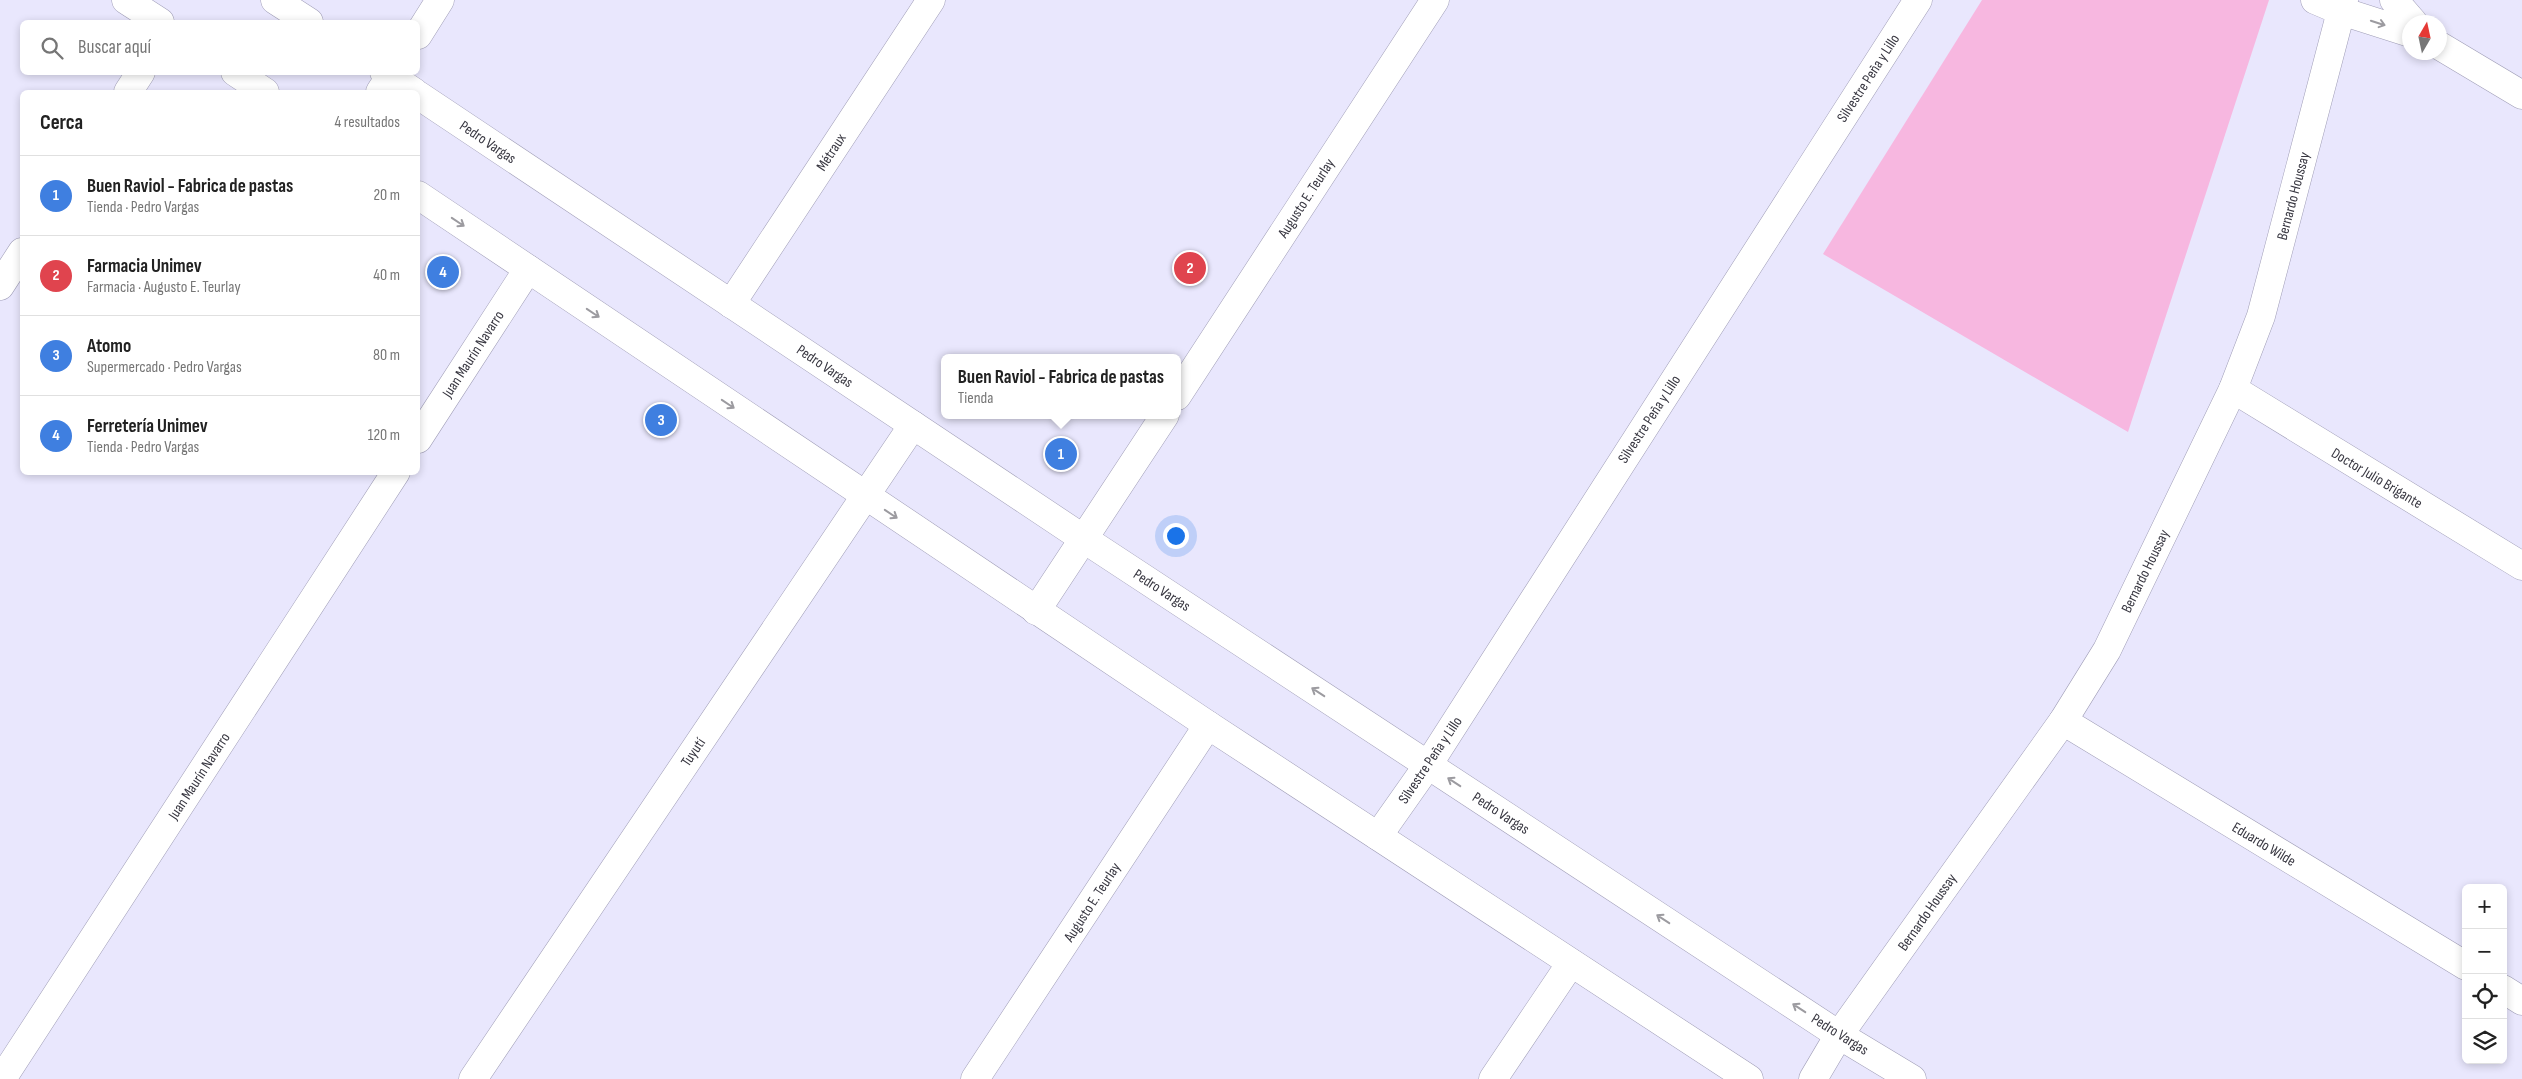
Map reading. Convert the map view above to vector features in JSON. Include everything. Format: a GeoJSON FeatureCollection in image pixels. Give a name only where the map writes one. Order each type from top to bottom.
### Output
{"type":"FeatureCollection","features":[{"type":"Feature","properties":{"kind":"street"},"geometry":{"type":"LineString","coordinates":[[126,0],[157,20]]}},
{"type":"Feature","properties":{"kind":"street"},"geometry":{"type":"LineString","coordinates":[[275,0],[306,20]]}},
{"type":"Feature","properties":{"kind":"street"},"geometry":{"type":"LineString","coordinates":[[420,32],[440,0]]}},
{"type":"Feature","properties":{"kind":"street","name":"Métraux"},"geometry":{"type":"LineString","coordinates":[[730,304],[931,0]]}},
{"type":"Feature","properties":{"kind":"street","name":"Augusto E. Teurlay"},"geometry":{"type":"LineString","coordinates":[[1181,390],[1435,0]]}},
{"type":"Feature","properties":{"kind":"street","name":"Silvestre Peña y Lillo"},"geometry":{"type":"LineString","coordinates":[[1378,836],[1428,765],[1918,0]]}},
{"type":"Feature","properties":{"kind":"street"},"geometry":{"type":"LineString","coordinates":[[2316,0],[2342,6],[2402,30]]}},
{"type":"Feature","properties":{"kind":"street"},"geometry":{"type":"LineString","coordinates":[[2394,0],[2407,15]]}},
{"type":"Feature","properties":{"kind":"street","name":"Bernardo Houssay"},"geometry":{"type":"LineString","coordinates":[[1813,1079],[1839,1035],[2062,721],[2107,650],[2233,389],[2261,316],[2342,6]]}},
{"type":"Feature","properties":{"kind":"street"},"geometry":{"type":"LineString","coordinates":[[2447,50],[2522,95]]}},
{"type":"Feature","properties":{"kind":"street"},"geometry":{"type":"LineString","coordinates":[[129,90],[139,75]]}},
{"type":"Feature","properties":{"kind":"street"},"geometry":{"type":"LineString","coordinates":[[240,75],[262,90]]}},
{"type":"Feature","properties":{"kind":"street"},"geometry":{"type":"LineString","coordinates":[[387,78],[410,90]]}},
{"type":"Feature","properties":{"kind":"street","name":"Pedro Vargas"},"geometry":{"type":"LineString","coordinates":[[420,96],[1084,539],[1839,1035],[1912,1079]]}},
{"type":"Feature","properties":{"kind":"street"},"geometry":{"type":"LineString","coordinates":[[420,196],[1036,611],[1749,1079]]}},
{"type":"Feature","properties":{"kind":"street"},"geometry":{"type":"LineString","coordinates":[[0,286],[20,255]]}},
{"type":"Feature","properties":{"kind":"street","name":"Juan Maurín Navarro"},"geometry":{"type":"LineString","coordinates":[[420,436],[528,269]]}},
{"type":"Feature","properties":{"kind":"street","name":"Doctor Julio Brigante"},"geometry":{"type":"LineString","coordinates":[[2233,389],[2522,566]]}},
{"type":"Feature","properties":{"kind":"street"},"geometry":{"type":"LineString","coordinates":[[1036,611],[1162,419]]}},
{"type":"Feature","properties":{"kind":"street","name":"Tuyutí"},"geometry":{"type":"LineString","coordinates":[[473,1079],[914,425]]}},
{"type":"Feature","properties":{"kind":"street","name":"Juan Maurín Navarro"},"geometry":{"type":"LineString","coordinates":[[2,1079],[394,475]]}},
{"type":"Feature","properties":{"kind":"street","name":"Eduardo Wilde"},"geometry":{"type":"LineString","coordinates":[[2062,721],[2462,964]]}},
{"type":"Feature","properties":{"kind":"street","name":"Augusto E. Teurlay"},"geometry":{"type":"LineString","coordinates":[[975,1079],[1208,725]]}},
{"type":"Feature","properties":{"kind":"street"},"geometry":{"type":"LineString","coordinates":[[1492,1079],[1571,963]]}},
{"type":"Feature","properties":{"kind":"street"},"geometry":{"type":"LineString","coordinates":[[2507,992],[2522,1001]]}},
{"type":"Feature","properties":{"kind":"shaded area"},"geometry":{"type":"Polygon","coordinates":[[[1982,0],[2269,0],[2128,432],[1823,254],[1982,0]]]}},
{"type":"Feature","properties":{"kind":"place","name":"Farmacia Unimev"},"geometry":{"type":"Point","coordinates":[1190,268]}},
{"type":"Feature","properties":{"kind":"place","name":"Ferretería Unimev"},"geometry":{"type":"Point","coordinates":[443,272]}},
{"type":"Feature","properties":{"kind":"place","name":"Atomo"},"geometry":{"type":"Point","coordinates":[661,420]}},
{"type":"Feature","properties":{"kind":"place","name":"Buen Raviol - Fabrica de pastas"},"geometry":{"type":"Point","coordinates":[1061,454]}}]}
